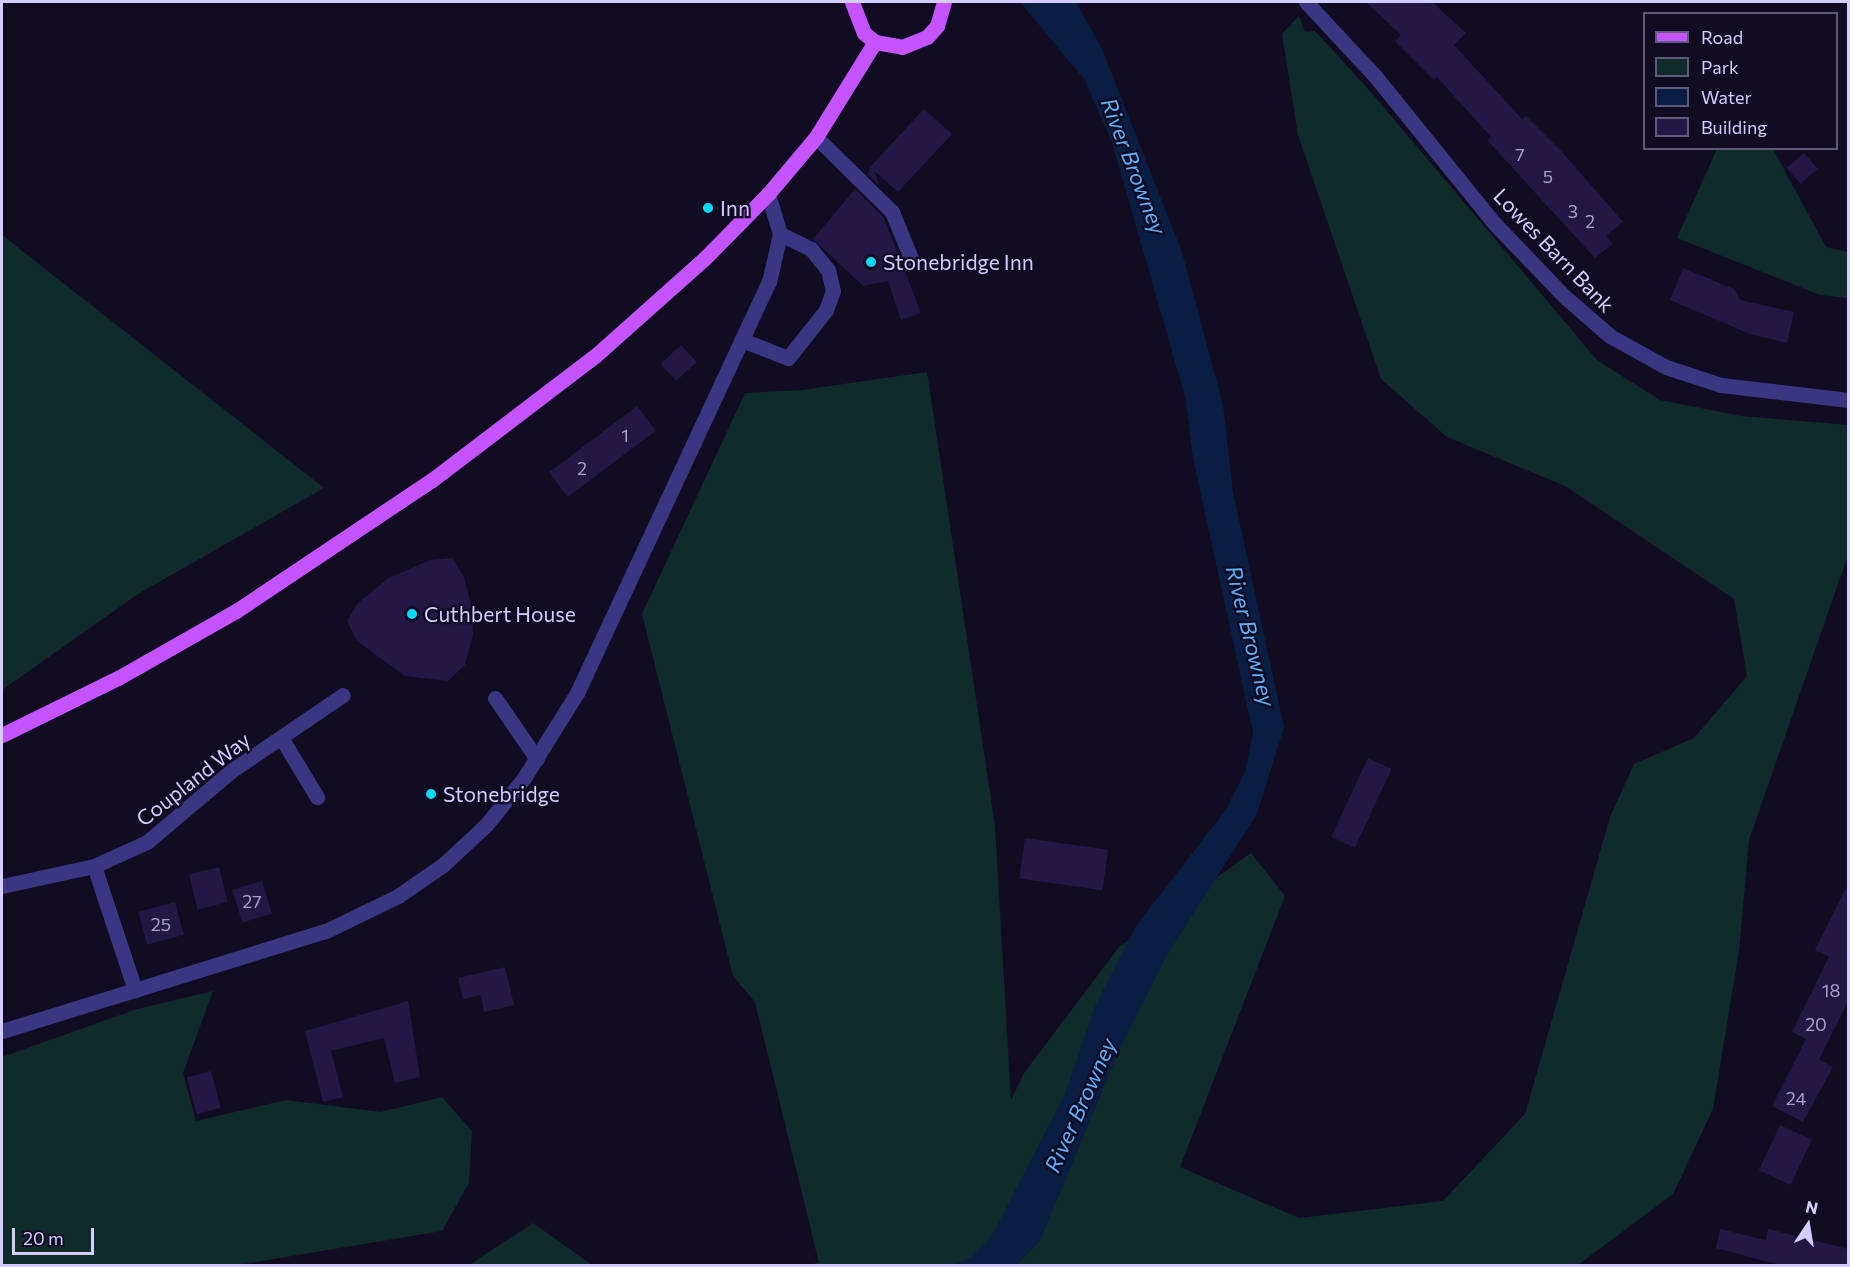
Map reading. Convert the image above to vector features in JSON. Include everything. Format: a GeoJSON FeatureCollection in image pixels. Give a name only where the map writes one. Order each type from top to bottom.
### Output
{"type":"FeatureCollection","features":[{"type":"Feature","properties":{"kind":"main road"},"geometry":{"type":"LineString","coordinates":[[852,2],[856,21],[875,42],[888,46],[916,44],[937,26],[944,2]]}},
{"type":"Feature","properties":{"kind":"main road"},"geometry":{"type":"LineString","coordinates":[[2,735],[118,678],[226,616],[379,518],[595,356],[705,258],[768,194],[816,137],[875,42]]}},
{"type":"Feature","properties":{"kind":"street","name":"Lowes Barn Bank"},"geometry":{"type":"LineString","coordinates":[[1306,2],[1375,76],[1494,223],[1565,297],[1610,336],[1666,367],[1721,384],[1848,400]]}},
{"type":"Feature","properties":{"kind":"street"},"geometry":{"type":"LineString","coordinates":[[816,137],[892,212],[911,258]]}},
{"type":"Feature","properties":{"kind":"street"},"geometry":{"type":"LineString","coordinates":[[2,1031],[326,931],[398,896],[443,865],[486,825],[537,759],[578,693],[769,282],[780,234],[768,194]]}},
{"type":"Feature","properties":{"kind":"street"},"geometry":{"type":"LineString","coordinates":[[742,340],[788,358],[826,310],[833,291],[828,270],[811,249],[780,234]]}},
{"type":"Feature","properties":{"kind":"street","name":"Coupland Way"},"geometry":{"type":"LineString","coordinates":[[2,886],[94,866],[147,842],[231,771],[343,696]]}},
{"type":"Feature","properties":{"kind":"street"},"geometry":{"type":"LineString","coordinates":[[495,698],[537,759]]}},
{"type":"Feature","properties":{"kind":"street","name":"Coupland Way"},"geometry":{"type":"LineString","coordinates":[[282,739],[317,797]]}},
{"type":"Feature","properties":{"kind":"street"},"geometry":{"type":"LineString","coordinates":[[94,866],[135,990]]}},
{"type":"Feature","properties":{"kind":"green space"},"geometry":{"type":"Polygon","coordinates":[[[1299,16],[1305,32],[1315,31],[1370,91],[1597,360],[1660,400],[1741,416],[1848,425],[1848,555],[1749,840],[1739,951],[1713,1109],[1673,1194],[1578,1265],[805,1265],[819,1263],[755,1002],[733,976],[642,614],[745,393],[802,390],[927,372],[995,826],[1011,1100],[1024,1073],[1119,947],[1251,853],[1285,896],[1180,1167],[1299,1218],[1443,1201],[1525,1114],[1610,817],[1634,764],[1694,738],[1747,676],[1734,599],[1565,486],[1447,437],[1381,379],[1298,135],[1282,34],[1299,16]]]}},
{"type":"Feature","properties":{"kind":"green space"},"geometry":{"type":"Polygon","coordinates":[[[1717,150],[1774,150],[1826,247],[1848,252],[1848,298],[1820,295],[1677,238],[1717,150]]]}},
{"type":"Feature","properties":{"kind":"green space"},"geometry":{"type":"Polygon","coordinates":[[[2,235],[324,488],[138,594],[2,690],[2,235]]]}},
{"type":"Feature","properties":{"kind":"green space"},"geometry":{"type":"Polygon","coordinates":[[[213,991],[183,1073],[196,1121],[286,1100],[381,1112],[442,1097],[472,1131],[469,1183],[442,1231],[238,1265],[2,1265],[2,1057],[137,1009],[213,991]]]}},
{"type":"Feature","properties":{"kind":"green space"},"geometry":{"type":"Polygon","coordinates":[[[533,1223],[592,1265],[469,1265],[533,1223]]]}},
{"type":"Feature","properties":{"kind":"water","name":"River Browney"},"geometry":{"type":"Polygon","coordinates":[[[1020,2],[1076,2],[1102,49],[1182,252],[1223,405],[1233,492],[1284,727],[1257,814],[1167,955],[1121,1046],[1040,1241],[1017,1265],[953,1265],[971,1257],[991,1237],[1064,1096],[1096,1004],[1136,926],[1225,811],[1245,772],[1253,733],[1193,458],[1186,400],[1112,142],[1084,79],[1020,2]]]}},
{"type":"Feature","properties":{"kind":"building"},"geometry":{"type":"Polygon","coordinates":[[[1366,2],[1432,2],[1466,33],[1454,45],[1522,119],[1526,116],[1563,153],[1623,222],[1606,236],[1613,244],[1595,258],[1487,140],[1491,137],[1437,77],[1434,80],[1395,41],[1401,35],[1366,2]]]}},
{"type":"Feature","properties":{"kind":"building"},"geometry":{"type":"Polygon","coordinates":[[[924,109],[952,134],[898,192],[874,171],[879,185],[867,174],[870,167],[924,109]]]}},
{"type":"Feature","properties":{"kind":"building"},"geometry":{"type":"Polygon","coordinates":[[[1804,153],[1818,169],[1800,184],[1787,168],[1804,153]]]}},
{"type":"Feature","properties":{"kind":"building","name":"Stonebridge Inn"},"geometry":{"type":"Polygon","coordinates":[[[855,189],[884,218],[921,313],[901,320],[888,281],[863,286],[813,239],[855,189]]]}},
{"type":"Feature","properties":{"kind":"building"},"geometry":{"type":"Polygon","coordinates":[[[1683,268],[1734,289],[1740,300],[1794,312],[1787,343],[1750,334],[1670,300],[1683,268]]]}},
{"type":"Feature","properties":{"kind":"building"},"geometry":{"type":"Polygon","coordinates":[[[681,345],[697,362],[676,381],[661,364],[681,345]]]}},
{"type":"Feature","properties":{"kind":"building"},"geometry":{"type":"Polygon","coordinates":[[[637,406],[656,431],[568,497],[549,472],[637,406]]]}},
{"type":"Feature","properties":{"kind":"building","name":"Cuthbert House"},"geometry":{"type":"Polygon","coordinates":[[[452,558],[464,577],[472,608],[473,635],[465,665],[448,681],[405,676],[357,641],[347,621],[358,603],[387,579],[430,560],[452,558]]]}},
{"type":"Feature","properties":{"kind":"building"},"geometry":{"type":"Polygon","coordinates":[[[1368,758],[1392,769],[1355,848],[1331,837],[1368,758]]]}},
{"type":"Feature","properties":{"kind":"building"},"geometry":{"type":"Polygon","coordinates":[[[1025,838],[1108,850],[1102,890],[1019,879],[1025,838]]]}},
{"type":"Feature","properties":{"kind":"building"},"geometry":{"type":"Polygon","coordinates":[[[219,867],[228,902],[198,909],[189,874],[219,867]]]}},
{"type":"Feature","properties":{"kind":"building"},"geometry":{"type":"Polygon","coordinates":[[[262,881],[272,914],[242,923],[232,890],[262,881]]]}},
{"type":"Feature","properties":{"kind":"building"},"geometry":{"type":"Polygon","coordinates":[[[1848,884],[1848,1001],[1819,1060],[1833,1067],[1803,1122],[1772,1106],[1806,1039],[1792,1032],[1829,957],[1815,950],[1848,884]]]}},
{"type":"Feature","properties":{"kind":"building"},"geometry":{"type":"Polygon","coordinates":[[[175,902],[184,935],[147,945],[138,912],[175,902]]]}},
{"type":"Feature","properties":{"kind":"building"},"geometry":{"type":"Polygon","coordinates":[[[505,967],[514,1005],[484,1012],[481,995],[463,999],[458,978],[505,967]]]}},
{"type":"Feature","properties":{"kind":"building"},"geometry":{"type":"Polygon","coordinates":[[[408,1001],[420,1077],[395,1083],[384,1038],[331,1051],[343,1097],[323,1102],[305,1031],[408,1001]]]}},
{"type":"Feature","properties":{"kind":"building"},"geometry":{"type":"Polygon","coordinates":[[[211,1071],[221,1108],[197,1114],[187,1077],[211,1071]]]}},
{"type":"Feature","properties":{"kind":"building"},"geometry":{"type":"Polygon","coordinates":[[[1780,1125],[1812,1140],[1791,1185],[1759,1170],[1780,1125]]]}},
{"type":"Feature","properties":{"kind":"building"},"geometry":{"type":"Polygon","coordinates":[[[1720,1229],[1766,1240],[1768,1229],[1848,1249],[1848,1266],[1784,1266],[1716,1248],[1720,1229]]]}},
{"type":"Feature","properties":{"kind":"place","name":"Inn"},"geometry":{"type":"Point","coordinates":[708,208]}},
{"type":"Feature","properties":{"kind":"place","name":"Stonebridge Inn"},"geometry":{"type":"Point","coordinates":[871,262]}},
{"type":"Feature","properties":{"kind":"place","name":"Cuthbert House"},"geometry":{"type":"Point","coordinates":[412,614]}},
{"type":"Feature","properties":{"kind":"place","name":"Stonebridge"},"geometry":{"type":"Point","coordinates":[431,794]}}]}
